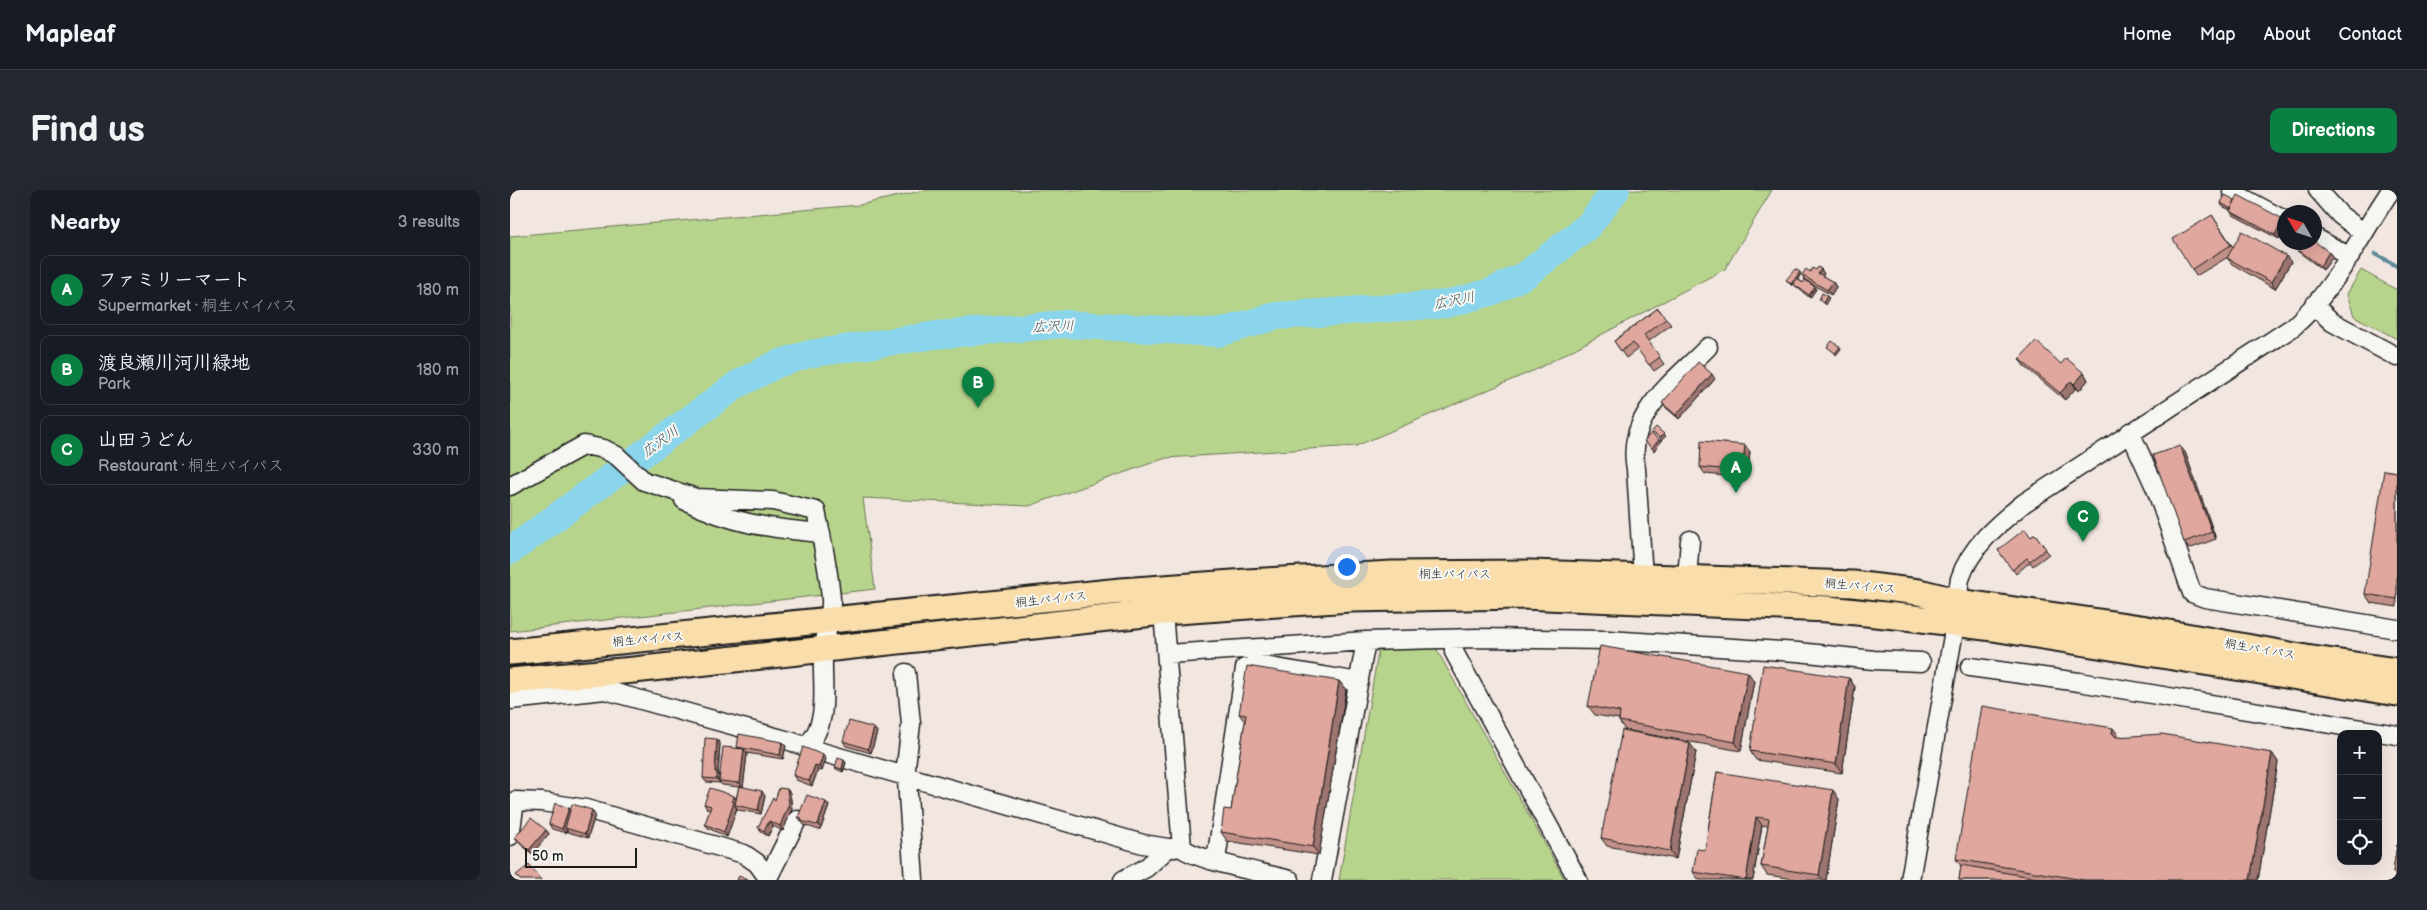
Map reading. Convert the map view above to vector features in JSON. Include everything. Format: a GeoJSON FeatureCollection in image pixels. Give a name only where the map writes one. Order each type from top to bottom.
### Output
{"type":"FeatureCollection","features":[{"type":"Feature","properties":{"kind":"highway","name":"桐生バイパス"},"geometry":{"type":"LineString","coordinates":[[510,652],[1120,592],[1247,582],[1392,574],[1460,573],[1853,584],[1919,592],[1957,613],[1993,628],[2397,693]]}},
{"type":"Feature","properties":{"kind":"highway","name":"桐生バイパス"},"geometry":{"type":"LineString","coordinates":[[510,681],[634,670],[1163,612],[1350,599],[1522,596],[1957,613],[2141,628],[2306,658],[2397,671]]}},
{"type":"Feature","properties":{"kind":"street"},"geometry":{"type":"LineString","coordinates":[[2318,190],[2340,215],[2364,233]]}},
{"type":"Feature","properties":{"kind":"street"},"geometry":{"type":"LineString","coordinates":[[1910,880],[1957,613],[1960,580],[1978,547],[1993,530],[2024,502],[2280,336],[2315,306],[2332,285],[2391,190]]}},
{"type":"Feature","properties":{"kind":"street"},"geometry":{"type":"LineString","coordinates":[[2232,192],[2277,216]]}},
{"type":"Feature","properties":{"kind":"street"},"geometry":{"type":"LineString","coordinates":[[2322,241],[2350,256]]}},
{"type":"Feature","properties":{"kind":"street"},"geometry":{"type":"LineString","coordinates":[[2315,306],[2332,322],[2397,357]]}},
{"type":"Feature","properties":{"kind":"street"},"geometry":{"type":"LineString","coordinates":[[1642,577],[1634,456],[1636,431],[1644,414],[1654,402],[1708,347]]}},
{"type":"Feature","properties":{"kind":"street"},"geometry":{"type":"LineString","coordinates":[[2130,432],[2156,489],[2192,593],[2205,598],[2397,629]]}},
{"type":"Feature","properties":{"kind":"street"},"geometry":{"type":"LineString","coordinates":[[510,486],[584,445],[604,449],[622,460],[646,482],[714,515],[762,528],[821,533]]}},
{"type":"Feature","properties":{"kind":"street"},"geometry":{"type":"LineString","coordinates":[[646,482],[696,498],[773,501],[816,511],[831,599],[830,622],[824,649],[823,706],[818,733],[806,746]]}},
{"type":"Feature","properties":{"kind":"street"},"geometry":{"type":"LineString","coordinates":[[1688,578],[1690,540]]}},
{"type":"Feature","properties":{"kind":"street"},"geometry":{"type":"LineString","coordinates":[[1163,612],[1168,654],[1175,848]]}},
{"type":"Feature","properties":{"kind":"street"},"geometry":{"type":"LineString","coordinates":[[1168,654],[1366,641],[1454,639],[1608,640],[1921,662]]}},
{"type":"Feature","properties":{"kind":"street"},"geometry":{"type":"LineString","coordinates":[[1454,639],[1454,652],[1578,880]]}},
{"type":"Feature","properties":{"kind":"street"},"geometry":{"type":"LineString","coordinates":[[1322,880],[1366,641]]}},
{"type":"Feature","properties":{"kind":"street"},"geometry":{"type":"LineString","coordinates":[[1216,860],[1245,668],[1258,664],[1359,682]]}},
{"type":"Feature","properties":{"kind":"street"},"geometry":{"type":"LineString","coordinates":[[1970,667],[2079,682],[2397,735]]}},
{"type":"Feature","properties":{"kind":"street"},"geometry":{"type":"LineString","coordinates":[[906,672],[911,724],[906,775],[914,880]]}},
{"type":"Feature","properties":{"kind":"street"},"geometry":{"type":"LineString","coordinates":[[510,700],[605,690],[1143,844],[1175,848],[1290,880]]}},
{"type":"Feature","properties":{"kind":"street"},"geometry":{"type":"LineString","coordinates":[[510,836],[516,801],[542,802],[586,809],[744,854],[757,863],[768,879],[798,820]]}},
{"type":"Feature","properties":{"kind":"street"},"geometry":{"type":"LineString","coordinates":[[1123,880],[1146,868],[1175,848]]}},
{"type":"Feature","properties":{"kind":"green space"},"geometry":{"type":"Polygon","coordinates":[[[925,190],[1772,190],[1725,269],[1535,370],[1356,446],[1166,458],[1029,506],[863,498],[875,589],[510,631],[510,236],[859,205],[925,190]]]}},
{"type":"Feature","properties":{"kind":"green space"},"geometry":{"type":"Polygon","coordinates":[[[2361,270],[2397,290],[2397,339],[2354,316],[2347,294],[2361,270]]]}},
{"type":"Feature","properties":{"kind":"green space"},"geometry":{"type":"Polygon","coordinates":[[[1433,643],[1565,880],[1339,880],[1379,647],[1433,643]]]}},
{"type":"Feature","properties":{"kind":"building"},"geometry":{"type":"Polygon","coordinates":[[[2225,195],[2235,200],[2231,209],[2221,203],[2225,195]]]}},
{"type":"Feature","properties":{"kind":"building"},"geometry":{"type":"Polygon","coordinates":[[[2238,195],[2277,216],[2277,231],[2275,235],[2230,211],[2238,195]]]}},
{"type":"Feature","properties":{"kind":"building"},"geometry":{"type":"Polygon","coordinates":[[[2212,215],[2231,245],[2192,269],[2173,239],[2212,215]]]}},
{"type":"Feature","properties":{"kind":"building"},"geometry":{"type":"Polygon","coordinates":[[[2242,231],[2286,256],[2271,282],[2227,258],[2242,231]]]}},
{"type":"Feature","properties":{"kind":"building"},"geometry":{"type":"Polygon","coordinates":[[[2322,247],[2329,252],[2320,266],[2299,250],[2322,250],[2322,247]]]}},
{"type":"Feature","properties":{"kind":"building"},"geometry":{"type":"Polygon","coordinates":[[[1818,267],[1821,269],[1818,273],[1833,282],[1827,290],[1802,275],[1806,269],[1810,272],[1812,268],[1816,270],[1818,267]]]}},
{"type":"Feature","properties":{"kind":"building"},"geometry":{"type":"Polygon","coordinates":[[[1795,269],[1800,272],[1791,284],[1786,280],[1795,269]]]}},
{"type":"Feature","properties":{"kind":"building"},"geometry":{"type":"Polygon","coordinates":[[[1797,279],[1803,283],[1805,280],[1815,287],[1809,295],[1793,284],[1797,279]]]}},
{"type":"Feature","properties":{"kind":"building"},"geometry":{"type":"Polygon","coordinates":[[[1822,293],[1827,296],[1823,303],[1819,300],[1822,293]]]}},
{"type":"Feature","properties":{"kind":"building"},"geometry":{"type":"Polygon","coordinates":[[[1658,308],[1666,319],[1644,335],[1660,357],[1649,365],[1633,343],[1621,351],[1614,341],[1658,308]]]}},
{"type":"Feature","properties":{"kind":"building"},"geometry":{"type":"Polygon","coordinates":[[[1832,341],[1840,347],[1835,353],[1827,347],[1832,341]]]}},
{"type":"Feature","properties":{"kind":"building"},"geometry":{"type":"Polygon","coordinates":[[[2036,341],[2061,364],[2066,358],[2084,373],[2074,384],[2071,381],[2060,393],[2019,359],[2036,341]]]}},
{"type":"Feature","properties":{"kind":"building"},"geometry":{"type":"Polygon","coordinates":[[[1698,362],[1712,374],[1676,415],[1662,403],[1698,362]]]}},
{"type":"Feature","properties":{"kind":"building"},"geometry":{"type":"Polygon","coordinates":[[[1656,427],[1664,434],[1660,438],[1652,432],[1656,427]]]}},
{"type":"Feature","properties":{"kind":"building"},"geometry":{"type":"Polygon","coordinates":[[[1651,433],[1659,440],[1652,448],[1644,441],[1651,433]]]}},
{"type":"Feature","properties":{"kind":"building"},"geometry":{"type":"Polygon","coordinates":[[[1701,441],[1745,445],[1742,471],[1700,467],[1701,441]]]}},
{"type":"Feature","properties":{"kind":"building"},"geometry":{"type":"Polygon","coordinates":[[[2180,446],[2212,532],[2184,542],[2153,455],[2180,446]]]}},
{"type":"Feature","properties":{"kind":"building"},"geometry":{"type":"Polygon","coordinates":[[[2384,470],[2397,472],[2397,599],[2365,594],[2384,470]]]}},
{"type":"Feature","properties":{"kind":"building"},"geometry":{"type":"Polygon","coordinates":[[[2025,529],[2031,537],[2035,534],[2046,549],[2030,561],[2027,558],[2012,570],[1998,550],[2025,529]]]}},
{"type":"Feature","properties":{"kind":"building"},"geometry":{"type":"Polygon","coordinates":[[[1600,646],[1748,672],[1735,742],[1619,721],[1620,712],[1588,706],[1600,646]]]}},
{"type":"Feature","properties":{"kind":"building"},"geometry":{"type":"Polygon","coordinates":[[[1763,665],[1849,678],[1836,764],[1750,751],[1763,665]]]}},
{"type":"Feature","properties":{"kind":"building"},"geometry":{"type":"Polygon","coordinates":[[[1247,666],[1339,681],[1313,847],[1221,832],[1224,809],[1231,810],[1246,715],[1239,714],[1247,666]]]}},
{"type":"Feature","properties":{"kind":"building"},"geometry":{"type":"Polygon","coordinates":[[[1982,706],[2113,728],[2112,733],[2116,737],[2162,734],[2272,753],[2250,880],[2084,880],[1956,859],[1982,706]]]}},
{"type":"Feature","properties":{"kind":"building"},"geometry":{"type":"Polygon","coordinates":[[[849,721],[874,728],[868,749],[843,741],[849,721]]]}},
{"type":"Feature","properties":{"kind":"building"},"geometry":{"type":"Polygon","coordinates":[[[1622,730],[1690,743],[1670,851],[1601,838],[1622,730]]]}},
{"type":"Feature","properties":{"kind":"building"},"geometry":{"type":"Polygon","coordinates":[[[739,734],[782,742],[780,755],[737,747],[739,734]]]}},
{"type":"Feature","properties":{"kind":"building"},"geometry":{"type":"Polygon","coordinates":[[[705,738],[717,739],[715,772],[717,772],[717,779],[703,778],[705,738]]]}},
{"type":"Feature","properties":{"kind":"building"},"geometry":{"type":"Polygon","coordinates":[[[723,747],[744,749],[740,783],[719,781],[723,747]]]}},
{"type":"Feature","properties":{"kind":"building"},"geometry":{"type":"Polygon","coordinates":[[[803,747],[823,755],[819,767],[815,765],[809,781],[793,775],[803,747]]]}},
{"type":"Feature","properties":{"kind":"building"},"geometry":{"type":"Polygon","coordinates":[[[838,758],[844,760],[842,769],[835,767],[838,758]]]}},
{"type":"Feature","properties":{"kind":"building"},"geometry":{"type":"Polygon","coordinates":[[[1717,772],[1833,790],[1819,875],[1761,866],[1769,819],[1756,817],[1746,880],[1693,872],[1697,849],[1705,850],[1717,772]]]}},
{"type":"Feature","properties":{"kind":"building"},"geometry":{"type":"Polygon","coordinates":[[[739,786],[762,791],[758,810],[735,805],[739,786]]]}},
{"type":"Feature","properties":{"kind":"building"},"geometry":{"type":"Polygon","coordinates":[[[710,788],[734,796],[732,801],[734,802],[724,832],[705,824],[711,806],[704,804],[710,788]]]}},
{"type":"Feature","properties":{"kind":"building"},"geometry":{"type":"Polygon","coordinates":[[[779,788],[787,789],[789,804],[780,826],[769,821],[764,831],[758,827],[773,798],[775,800],[779,788]]]}},
{"type":"Feature","properties":{"kind":"building"},"geometry":{"type":"Polygon","coordinates":[[[807,795],[826,802],[816,825],[801,821],[802,818],[798,817],[807,795]]]}},
{"type":"Feature","properties":{"kind":"building"},"geometry":{"type":"Polygon","coordinates":[[[555,803],[569,808],[562,829],[549,824],[555,803]]]}},
{"type":"Feature","properties":{"kind":"building"},"geometry":{"type":"Polygon","coordinates":[[[572,804],[592,810],[585,834],[565,828],[572,804]]]}},
{"type":"Feature","properties":{"kind":"building"},"geometry":{"type":"Polygon","coordinates":[[[531,818],[546,830],[529,850],[515,837],[531,818]]]}},
{"type":"Feature","properties":{"kind":"building"},"geometry":{"type":"Polygon","coordinates":[[[2397,845],[2397,872],[2393,872],[2397,845]]]}},
{"type":"Feature","properties":{"kind":"building"},"geometry":{"type":"Polygon","coordinates":[[[529,865],[541,880],[520,880],[516,875],[529,865]]]}},
{"type":"Feature","properties":{"kind":"building"},"geometry":{"type":"Polygon","coordinates":[[[1961,865],[2049,880],[1959,880],[1961,865]]]}},
{"type":"Feature","properties":{"kind":"building"},"geometry":{"type":"Polygon","coordinates":[[[739,876],[748,880],[737,880],[739,876]]]}},
{"type":"Feature","properties":{"kind":"waterway","name":"広沢川"},"geometry":{"type":"LineString","coordinates":[[510,551],[738,384],[777,364],[809,354],[936,335],[1065,324],[1218,333],[1276,316],[1447,304],[1491,292],[1527,274],[1589,225],[1616,190]]}},
{"type":"Feature","properties":{"kind":"waterway"},"geometry":{"type":"LineString","coordinates":[[2375,254],[2397,266]]}},
{"type":"Feature","properties":{"kind":"place","name":"渡良瀬川河川緑地"},"geometry":{"type":"Point","coordinates":[978,408]}},
{"type":"Feature","properties":{"kind":"place","name":"ファミリーマート"},"geometry":{"type":"Point","coordinates":[1736,493]}},
{"type":"Feature","properties":{"kind":"place","name":"山田うどん"},"geometry":{"type":"Point","coordinates":[2083,542]}}]}
